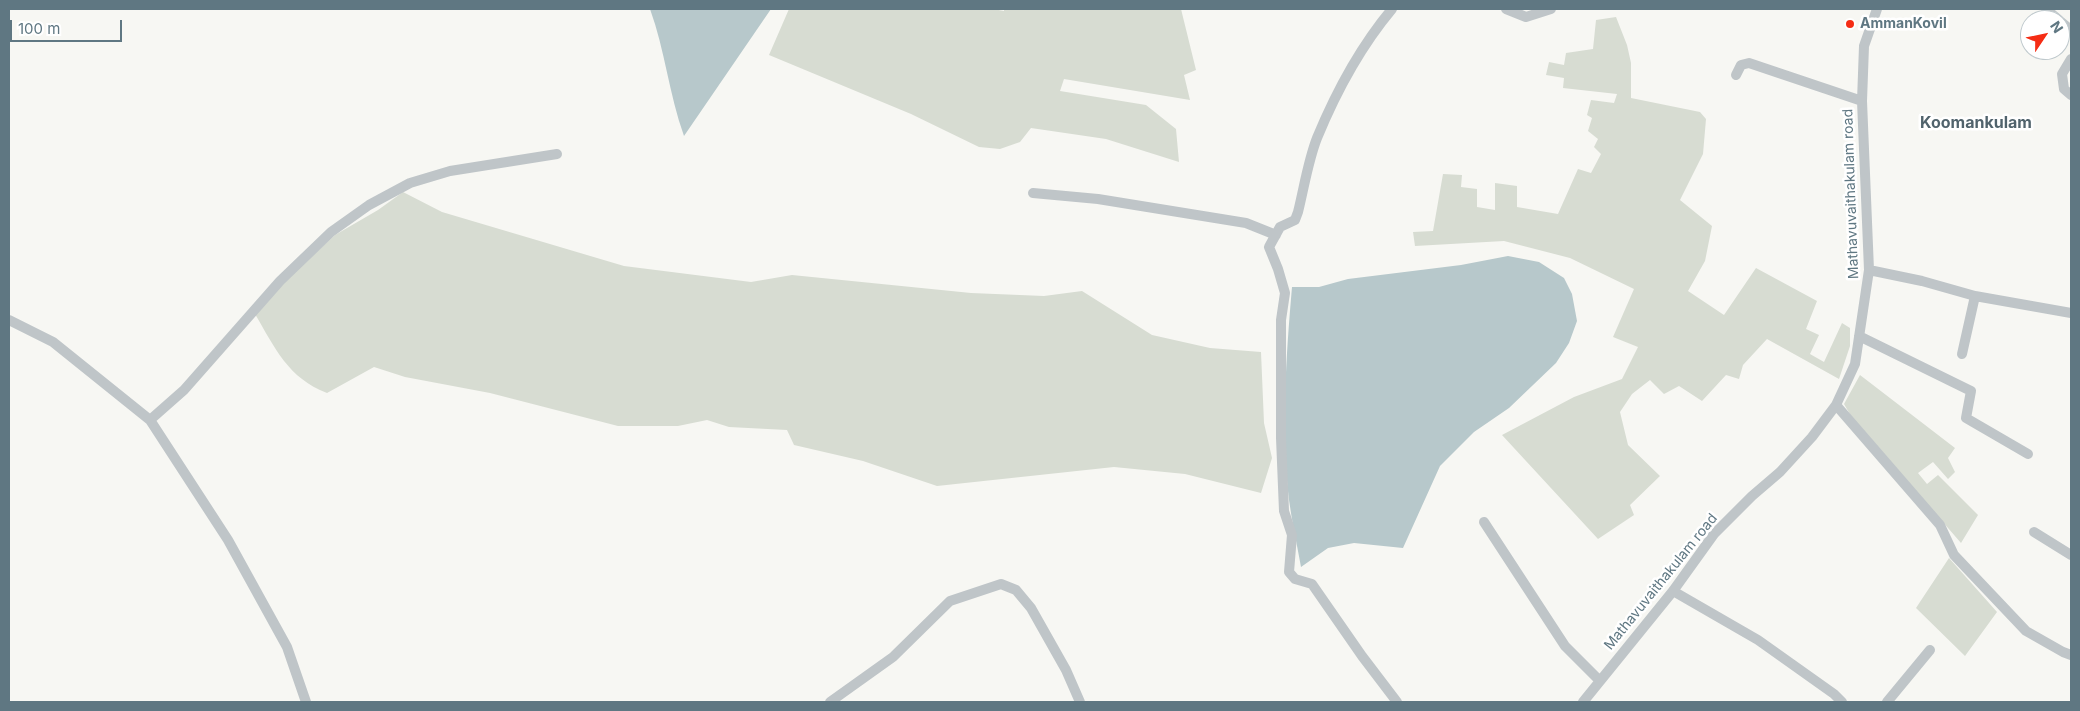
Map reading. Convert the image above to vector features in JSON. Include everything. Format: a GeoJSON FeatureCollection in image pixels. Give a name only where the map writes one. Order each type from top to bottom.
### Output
{"type":"FeatureCollection","features":[{"type":"Feature","properties":{"kind":"street"},"geometry":{"type":"LineString","coordinates":[[1392,9],[1376,28],[1344,80],[1317,139],[1295,220],[1280,227],[1269,248],[1278,268],[1285,294],[1281,320],[1281,438],[1284,510],[1292,535],[1289,572],[1295,579],[1312,584],[1362,656],[1397,702]]}},
{"type":"Feature","properties":{"kind":"street"},"geometry":{"type":"LineString","coordinates":[[1506,9],[1526,17],[1551,9]]}},
{"type":"Feature","properties":{"kind":"street","name":"Mathavuvaithakulam road"},"geometry":{"type":"LineString","coordinates":[[1583,702],[1673,591],[1714,534],[1752,496],[1780,472],[1812,437],[1836,405],[1855,364],[1869,270],[1862,101],[1864,46],[1877,9]]}},
{"type":"Feature","properties":{"kind":"street"},"geometry":{"type":"LineString","coordinates":[[2071,59],[2062,74],[2064,89],[2071,95]]}},
{"type":"Feature","properties":{"kind":"street"},"geometry":{"type":"LineString","coordinates":[[1736,75],[1742,65],[1749,63],[1862,101]]}},
{"type":"Feature","properties":{"kind":"street"},"geometry":{"type":"LineString","coordinates":[[150,420],[184,390],[280,281],[331,232],[369,205],[410,183],[450,171],[557,154]]}},
{"type":"Feature","properties":{"kind":"street"},"geometry":{"type":"LineString","coordinates":[[1033,193],[1098,200],[1246,223],[1276,236]]}},
{"type":"Feature","properties":{"kind":"street"},"geometry":{"type":"LineString","coordinates":[[1869,270],[1922,281],[1974,296],[2071,313]]}},
{"type":"Feature","properties":{"kind":"street"},"geometry":{"type":"LineString","coordinates":[[1962,354],[1974,296]]}},
{"type":"Feature","properties":{"kind":"street"},"geometry":{"type":"LineString","coordinates":[[9,320],[53,342],[150,420],[228,540],[287,647],[306,702]]}},
{"type":"Feature","properties":{"kind":"street"},"geometry":{"type":"LineString","coordinates":[[1860,336],[1971,391],[1966,418],[2028,454]]}},
{"type":"Feature","properties":{"kind":"street"},"geometry":{"type":"LineString","coordinates":[[1836,405],[1940,525],[1954,554],[2019,624],[2026,631],[2071,655]]}},
{"type":"Feature","properties":{"kind":"street"},"geometry":{"type":"LineString","coordinates":[[1484,522],[1565,646],[1600,681]]}},
{"type":"Feature","properties":{"kind":"street"},"geometry":{"type":"LineString","coordinates":[[2034,532],[2071,555]]}},
{"type":"Feature","properties":{"kind":"street"},"geometry":{"type":"LineString","coordinates":[[830,702],[893,657],[950,601],[1001,584],[1016,590],[1030,608],[1066,670],[1080,702]]}},
{"type":"Feature","properties":{"kind":"street"},"geometry":{"type":"LineString","coordinates":[[1673,591],[1758,640],[1834,694],[1842,702]]}},
{"type":"Feature","properties":{"kind":"street"},"geometry":{"type":"LineString","coordinates":[[1887,702],[1930,650]]}},
{"type":"Feature","properties":{"kind":"shaded area"},"geometry":{"type":"Polygon","coordinates":[[[650,9],[771,9],[684,136],[674,104],[660,40],[650,9]]]}},
{"type":"Feature","properties":{"kind":"shaded area"},"geometry":{"type":"Polygon","coordinates":[[[789,9],[993,9],[1004,11],[1004,9],[1181,9],[1196,70],[1184,75],[1190,100],[1064,79],[1060,91],[1146,105],[1176,129],[1179,162],[1106,139],[1031,128],[1020,142],[1000,149],[979,147],[911,114],[769,55],[789,9]]]}},
{"type":"Feature","properties":{"kind":"shaded area"},"geometry":{"type":"Polygon","coordinates":[[[1616,17],[1627,45],[1631,63],[1631,98],[1700,112],[1706,119],[1703,154],[1680,200],[1712,226],[1705,261],[1688,291],[1724,315],[1756,268],[1817,301],[1806,329],[1819,335],[1810,354],[1824,362],[1842,323],[1850,328],[1850,346],[1839,379],[1767,339],[1743,365],[1739,379],[1726,375],[1702,401],[1679,386],[1664,394],[1650,380],[1632,394],[1620,412],[1628,445],[1660,476],[1630,505],[1634,515],[1598,539],[1502,435],[1574,397],[1622,379],[1638,347],[1613,337],[1634,289],[1570,258],[1504,241],[1415,246],[1413,232],[1433,231],[1443,174],[1462,175],[1461,187],[1477,189],[1477,207],[1495,210],[1495,183],[1517,186],[1517,207],[1558,214],[1578,169],[1591,173],[1601,154],[1594,147],[1598,139],[1588,131],[1592,118],[1587,115],[1591,100],[1614,103],[1617,94],[1563,88],[1564,78],[1546,75],[1549,62],[1564,65],[1566,53],[1593,49],[1596,20],[1616,17]]]}},
{"type":"Feature","properties":{"kind":"shaded area"},"geometry":{"type":"Polygon","coordinates":[[[403,192],[442,212],[624,266],[751,282],[792,275],[971,293],[1044,296],[1082,291],[1152,335],[1210,348],[1261,352],[1264,423],[1272,458],[1261,493],[1185,474],[1114,467],[937,486],[863,461],[794,445],[787,430],[729,427],[707,420],[678,426],[618,426],[490,393],[405,377],[374,367],[327,393],[314,387],[292,370],[276,350],[255,314],[281,284],[335,235],[378,210],[403,192]]]}},
{"type":"Feature","properties":{"kind":"shaded area"},"geometry":{"type":"Polygon","coordinates":[[[1508,256],[1539,262],[1564,278],[1572,294],[1577,321],[1569,343],[1556,363],[1509,408],[1474,432],[1440,466],[1403,548],[1354,543],[1328,548],[1301,567],[1289,500],[1285,447],[1286,366],[1292,287],[1319,287],[1348,279],[1461,265],[1508,256]]]}},
{"type":"Feature","properties":{"kind":"shaded area"},"geometry":{"type":"Polygon","coordinates":[[[1860,375],[1955,448],[1948,458],[1955,472],[1948,479],[1933,462],[1918,473],[1927,484],[1938,475],[1978,515],[1961,543],[1851,416],[1844,404],[1860,375]]]}},
{"type":"Feature","properties":{"kind":"shaded area"},"geometry":{"type":"Polygon","coordinates":[[[1949,558],[1997,612],[1965,656],[1916,608],[1949,558]]]}},
{"type":"Feature","properties":{"kind":"place","name":"AmmanKovil"},"geometry":{"type":"Point","coordinates":[1850,24]}},
{"type":"Feature","properties":{"kind":"district","name":"Koomankulam"},"geometry":{"type":"Point","coordinates":[1976,123]}}]}
